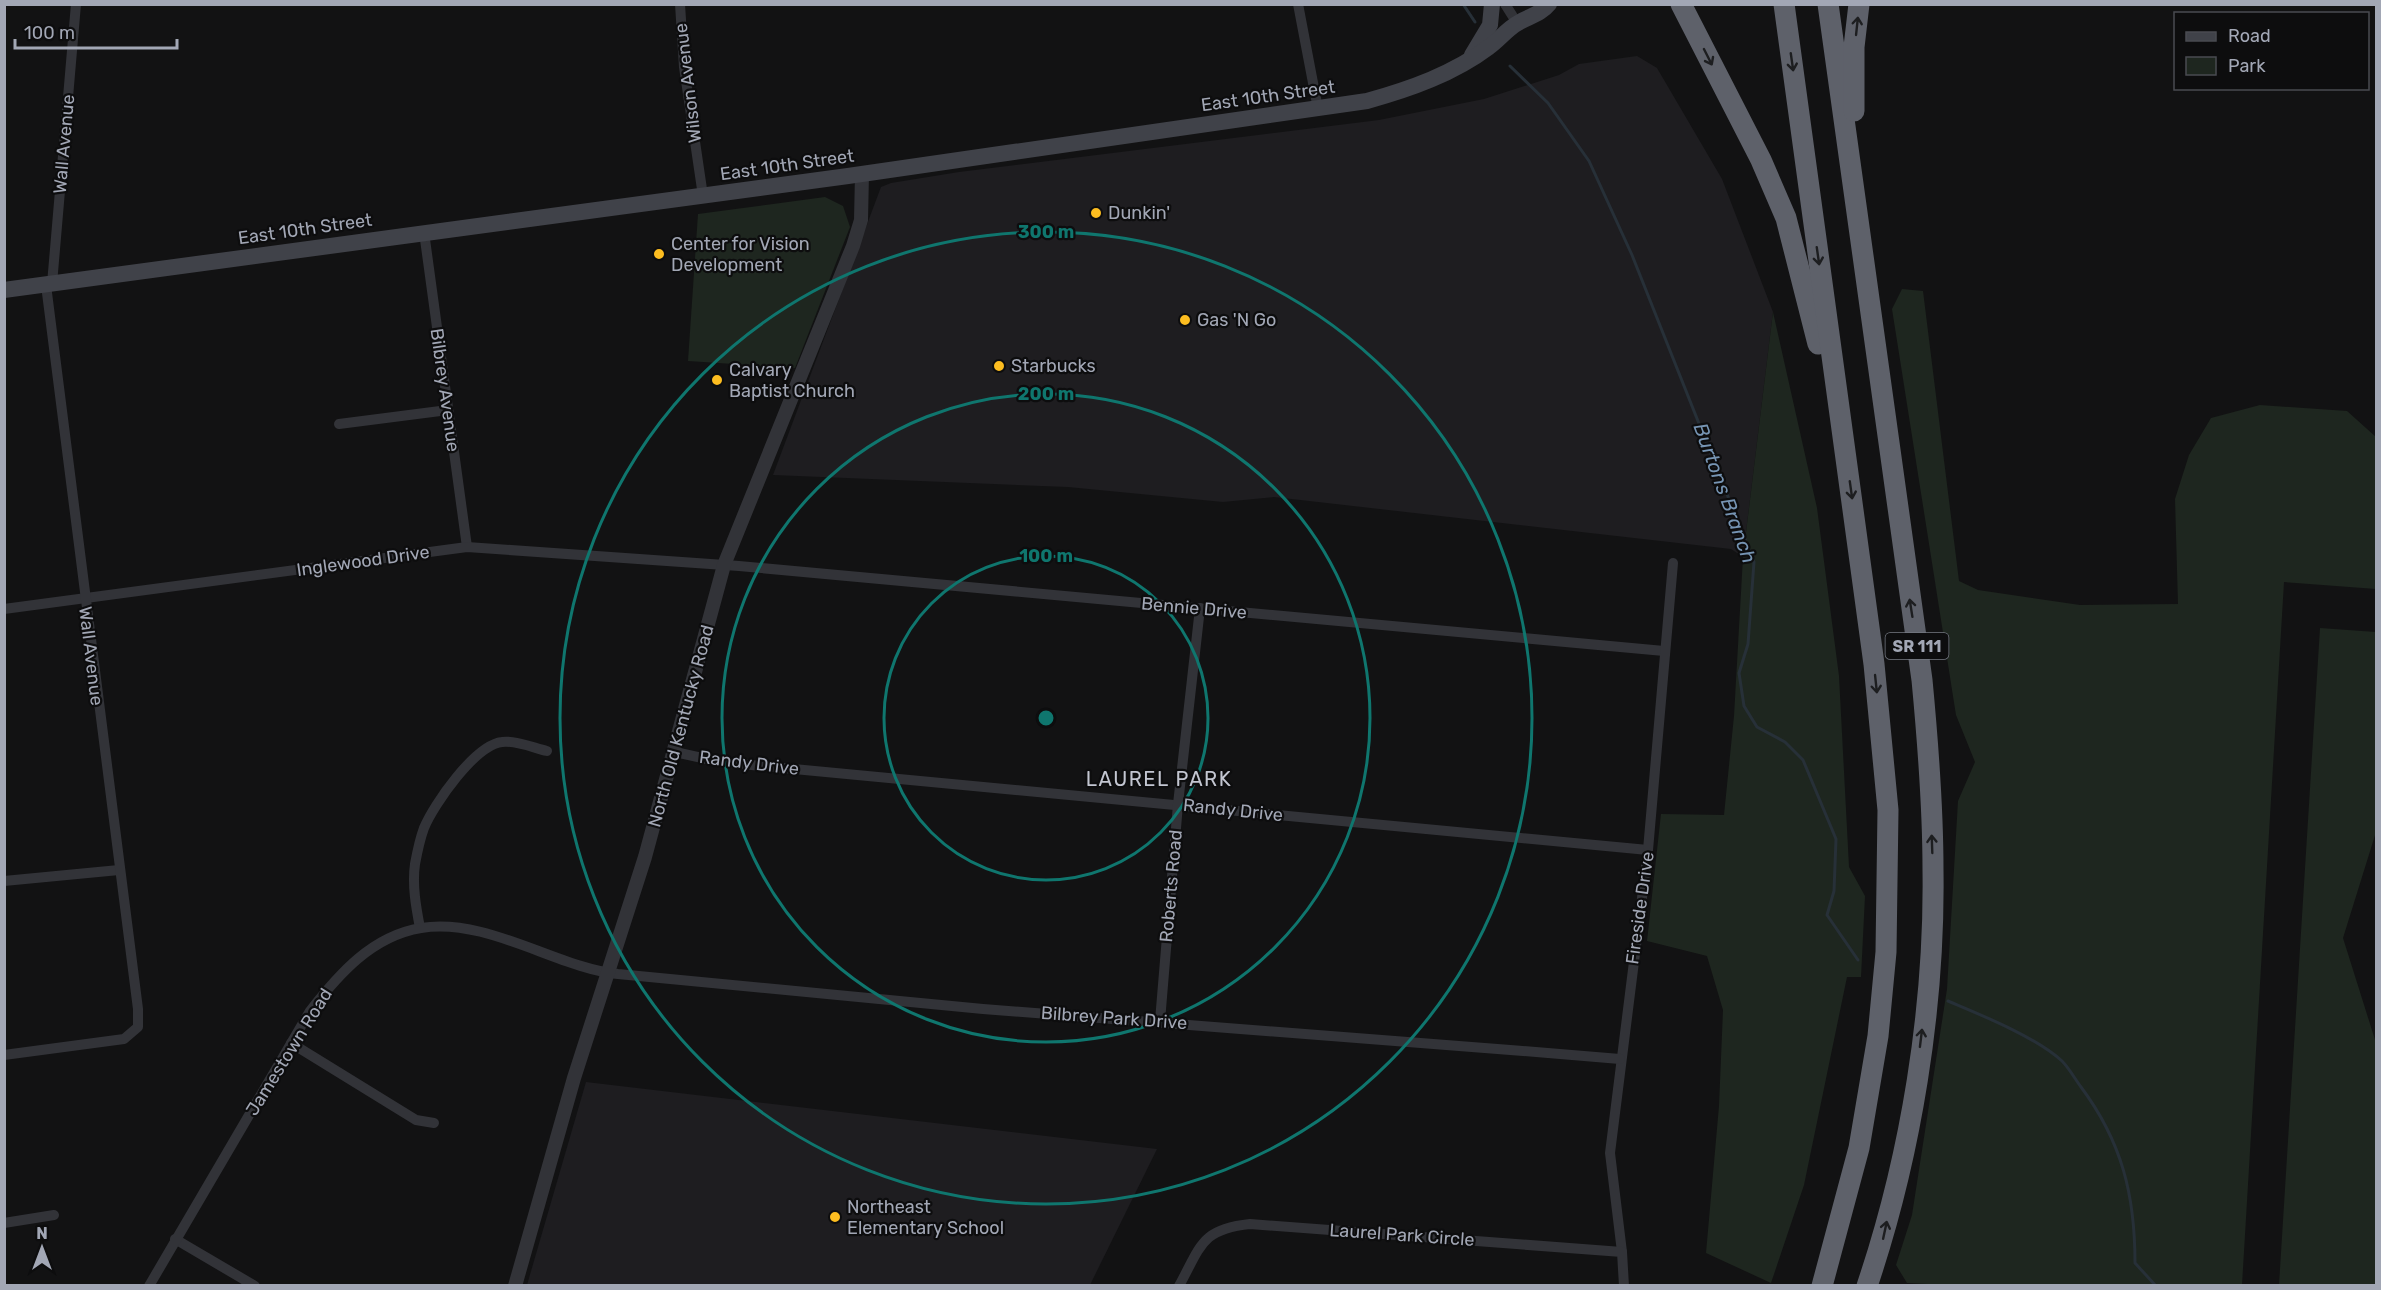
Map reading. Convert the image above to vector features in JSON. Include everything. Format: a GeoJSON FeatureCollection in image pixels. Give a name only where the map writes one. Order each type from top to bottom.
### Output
{"type":"FeatureCollection","features":[{"type":"Feature","properties":{"kind":"highway"},"geometry":{"type":"LineString","coordinates":[[1681,4],[1761,160],[1786,218],[1801,270],[1846,462]]}},
{"type":"Feature","properties":{"kind":"highway","name":"SR 111"},"geometry":{"type":"LineString","coordinates":[[1784,4],[1874,664],[1888,810],[1886,952],[1878,1036],[1859,1148],[1822,1286]]}},
{"type":"Feature","properties":{"kind":"highway","name":"SR 111"},"geometry":{"type":"LineString","coordinates":[[1828,4],[1922,680],[1931,780],[1933,872],[1930,964],[1915,1093],[1882,1242],[1867,1286]]}},
{"type":"Feature","properties":{"kind":"highway"},"geometry":{"type":"LineString","coordinates":[[1859,4],[1853,101],[1856,164],[1871,315]]}},
{"type":"Feature","properties":{"kind":"main road"},"geometry":{"type":"LineString","coordinates":[[1463,64],[1476,51],[1490,25],[1492,4]]}},
{"type":"Feature","properties":{"kind":"main road"},"geometry":{"type":"LineString","coordinates":[[1517,23],[1526,4]]}},
{"type":"Feature","properties":{"kind":"main road","name":"East 10th Street"},"geometry":{"type":"LineString","coordinates":[[4,290],[862,174],[1367,101],[1415,87],[1463,64],[1489,48],[1517,23],[1542,12],[1549,4]]}},
{"type":"Feature","properties":{"kind":"street","name":"Wall Avenue"},"geometry":{"type":"LineString","coordinates":[[4,1054],[124,1039],[138,1027],[138,1009],[84,598],[49,284],[76,4]]}},
{"type":"Feature","properties":{"kind":"street","name":"Wilson Avenue"},"geometry":{"type":"LineString","coordinates":[[680,4],[684,67],[703,196]]}},
{"type":"Feature","properties":{"kind":"street"},"geometry":{"type":"LineString","coordinates":[[1298,4],[1318,109]]}},
{"type":"Feature","properties":{"kind":"street"},"geometry":{"type":"LineString","coordinates":[[1506,4],[1517,23]]}},
{"type":"Feature","properties":{"kind":"street","name":"North Old Kentucky Road"},"geometry":{"type":"LineString","coordinates":[[515,1286],[574,1078],[675,752],[724,566],[853,246],[861,220],[862,174]]}},
{"type":"Feature","properties":{"kind":"street","name":"Bilbrey Avenue"},"geometry":{"type":"LineString","coordinates":[[424,232],[467,547]]}},
{"type":"Feature","properties":{"kind":"street"},"geometry":{"type":"LineString","coordinates":[[339,424],[448,410]]}},
{"type":"Feature","properties":{"kind":"street","name":"Inglewood Drive"},"geometry":{"type":"LineString","coordinates":[[4,609],[467,547],[724,566]]}},
{"type":"Feature","properties":{"kind":"street","name":"Fireside Drive"},"geometry":{"type":"LineString","coordinates":[[1622,1252],[1610,1153],[1648,850],[1673,563]]}},
{"type":"Feature","properties":{"kind":"street","name":"Bennie Drive"},"geometry":{"type":"LineString","coordinates":[[724,566],[1664,651]]}},
{"type":"Feature","properties":{"kind":"street","name":"Roberts Road"},"geometry":{"type":"LineString","coordinates":[[1160,1021],[1178,804],[1200,608]]}},
{"type":"Feature","properties":{"kind":"street"},"geometry":{"type":"LineString","coordinates":[[420,928],[414,895],[415,865],[424,828],[446,793],[465,768],[488,745],[504,741],[547,751]]}},
{"type":"Feature","properties":{"kind":"street","name":"Randy Drive"},"geometry":{"type":"LineString","coordinates":[[675,752],[720,762],[1648,850]]}},
{"type":"Feature","properties":{"kind":"street"},"geometry":{"type":"LineString","coordinates":[[4,881],[119,870]]}},
{"type":"Feature","properties":{"kind":"street","name":"Jamestown Road"},"geometry":{"type":"LineString","coordinates":[[149,1286],[310,1011],[335,980],[360,956],[383,941],[420,928],[444,928],[500,938],[608,973]]}},
{"type":"Feature","properties":{"kind":"street","name":"Bilbrey Park Drive"},"geometry":{"type":"LineString","coordinates":[[608,973],[985,1009],[1620,1059]]}},
{"type":"Feature","properties":{"kind":"street"},"geometry":{"type":"LineString","coordinates":[[291,1043],[416,1120],[434,1123]]}},
{"type":"Feature","properties":{"kind":"street"},"geometry":{"type":"LineString","coordinates":[[4,1223],[54,1215]]}},
{"type":"Feature","properties":{"kind":"street","name":"Laurel Park Circle"},"geometry":{"type":"LineString","coordinates":[[1179,1286],[1205,1240],[1224,1227],[1250,1224],[1622,1252]]}},
{"type":"Feature","properties":{"kind":"street"},"geometry":{"type":"LineString","coordinates":[[175,1239],[255,1286]]}},
{"type":"Feature","properties":{"kind":"street"},"geometry":{"type":"LineString","coordinates":[[1622,1252],[1624,1286]]}},
{"type":"Feature","properties":{"kind":"shaded area"},"geometry":{"type":"Polygon","coordinates":[[[1637,56],[1657,68],[1722,179],[1773,312],[1743,557],[1731,549],[1274,497],[1223,502],[1068,487],[773,475],[881,187],[891,183],[959,172],[1379,120],[1484,99],[1559,75],[1579,64],[1637,56]]]}},
{"type":"Feature","properties":{"kind":"shaded area","name":"Northeast Elementary School"},"geometry":{"type":"Polygon","coordinates":[[[586,1082],[1157,1149],[1090,1285],[527,1285],[586,1082]]]}},
{"type":"Feature","properties":{"kind":"green space"},"geometry":{"type":"Polygon","coordinates":[[[825,197],[843,206],[850,227],[795,368],[688,361],[698,214],[825,197]]]}},
{"type":"Feature","properties":{"kind":"green space"},"geometry":{"type":"Polygon","coordinates":[[[1902,289],[1923,291],[1959,581],[1978,590],[2080,605],[2178,604],[2175,499],[2189,455],[2211,418],[2260,405],[2347,411],[2376,437],[2376,589],[2284,582],[2242,1285],[1907,1283],[1896,1265],[1912,1215],[1947,989],[1958,801],[1975,762],[1956,715],[1892,309],[1902,289]]]}},
{"type":"Feature","properties":{"kind":"green space"},"geometry":{"type":"Polygon","coordinates":[[[1773,312],[1817,508],[1839,676],[1849,867],[1865,896],[1861,977],[1847,977],[1804,1185],[1771,1283],[1706,1253],[1719,1106],[1723,1010],[1707,956],[1647,941],[1661,814],[1724,815],[1734,716],[1743,557],[1773,312]]]}},
{"type":"Feature","properties":{"kind":"green space"},"geometry":{"type":"Polygon","coordinates":[[[2320,628],[2376,632],[2376,832],[2343,938],[2376,1043],[2376,1285],[2279,1285],[2320,628]]]}},
{"type":"Feature","properties":{"kind":"waterway","name":"Burtons Branch"},"geometry":{"type":"LineString","coordinates":[[1463,4],[1475,22]]}},
{"type":"Feature","properties":{"kind":"waterway","name":"Burtons Branch"},"geometry":{"type":"LineString","coordinates":[[1510,66],[1548,103],[1589,161],[1632,255],[1754,562],[1748,644],[1739,673],[1744,706],[1757,727],[1785,742],[1803,760],[1836,839],[1834,891],[1827,915],[1858,960]]}},
{"type":"Feature","properties":{"kind":"waterway","name":"Burtons Branch"},"geometry":{"type":"LineString","coordinates":[[1948,1001],[2008,1027],[2038,1043],[2070,1070],[2107,1128],[2116,1149],[2129,1192],[2135,1263],[2156,1286]]}},
{"type":"Feature","properties":{"kind":"place","name":"Dunkin'"},"geometry":{"type":"Point","coordinates":[1096,213]}},
{"type":"Feature","properties":{"kind":"place","name":"Center for Vision Development"},"geometry":{"type":"Point","coordinates":[659,254]}},
{"type":"Feature","properties":{"kind":"place","name":"Gas 'N Go"},"geometry":{"type":"Point","coordinates":[1185,320]}},
{"type":"Feature","properties":{"kind":"place","name":"Starbucks"},"geometry":{"type":"Point","coordinates":[999,366]}},
{"type":"Feature","properties":{"kind":"place","name":"Calvary Baptist Church"},"geometry":{"type":"Point","coordinates":[717,380]}},
{"type":"Feature","properties":{"kind":"place","name":"Northeast Elementary School"},"geometry":{"type":"Point","coordinates":[835,1217]}},
{"type":"Feature","properties":{"kind":"district","name":"LAUREL PARK"},"geometry":{"type":"Point","coordinates":[1159,779]}}]}
